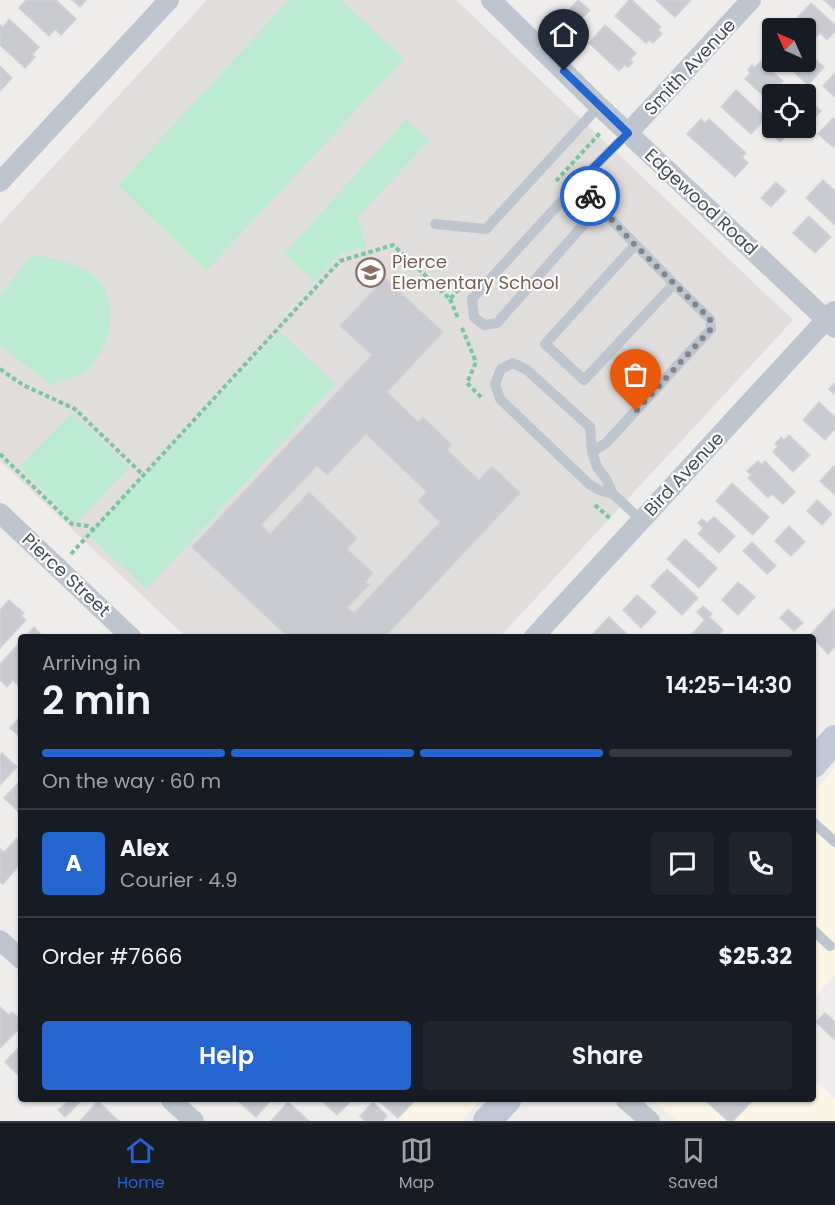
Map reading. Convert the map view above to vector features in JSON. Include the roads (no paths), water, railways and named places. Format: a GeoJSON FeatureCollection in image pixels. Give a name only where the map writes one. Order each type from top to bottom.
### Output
{"type":"FeatureCollection","features":[{"type":"Feature","properties":{"kind":"main road"},"geometry":{"type":"LineString","coordinates":[[816,761],[835,739]]}},
{"type":"Feature","properties":{"kind":"main road"},"geometry":{"type":"LineString","coordinates":[[487,1121],[505,1102]]}},
{"type":"Feature","properties":{"kind":"street"},"geometry":{"type":"LineString","coordinates":[[0,182],[169,0]]}},
{"type":"Feature","properties":{"kind":"street","name":"Edgewood Road"},"geometry":{"type":"LineString","coordinates":[[491,0],[599,106],[832,319]]}},
{"type":"Feature","properties":{"kind":"street","name":"Smith Avenue"},"geometry":{"type":"LineString","coordinates":[[628,133],[751,0]]}},
{"type":"Feature","properties":{"kind":"street","name":"Bird Avenue"},"geometry":{"type":"LineString","coordinates":[[537,634],[641,520],[832,319]]}},
{"type":"Feature","properties":{"kind":"street","name":"Pierce Street"},"geometry":{"type":"LineString","coordinates":[[0,513],[128,634]]}},
{"type":"Feature","properties":{"kind":"street"},"geometry":{"type":"LineString","coordinates":[[0,939],[18,956]]}},
{"type":"Feature","properties":{"kind":"street"},"geometry":{"type":"LineString","coordinates":[[173,1102],[194,1121]]}},
{"type":"Feature","properties":{"kind":"street"},"geometry":{"type":"LineString","coordinates":[[628,1102],[650,1121]]}},
{"type":"Feature","properties":{"kind":"lane"},"geometry":{"type":"LineString","coordinates":[[435,224],[486,229],[599,106]]}},
{"type":"Feature","properties":{"kind":"lane"},"geometry":{"type":"LineString","coordinates":[[599,207],[497,323],[484,325],[474,317],[472,299],[578,183],[628,133]]}},
{"type":"Feature","properties":{"kind":"lane"},"geometry":{"type":"LineString","coordinates":[[578,183],[635,245],[710,319],[711,329],[606,444],[592,452]]}},
{"type":"Feature","properties":{"kind":"lane"},"geometry":{"type":"LineString","coordinates":[[635,245],[544,344],[584,380],[674,284]]}},
{"type":"Feature","properties":{"kind":"lane"},"geometry":{"type":"LineString","coordinates":[[612,494],[592,452],[590,427],[527,370],[513,363],[501,369],[495,384],[500,399],[589,484],[612,494],[641,520]]}},
{"type":"Feature","properties":{"kind":"lane"},"geometry":{"type":"LineString","coordinates":[[816,825],[835,842]]}},
{"type":"Feature","properties":{"kind":"lane"},"geometry":{"type":"LineString","coordinates":[[816,933],[830,946]]}},
{"type":"Feature","properties":{"kind":"place","name":"Pierce Elementary School"},"geometry":{"type":"Point","coordinates":[371,272]}}]}
